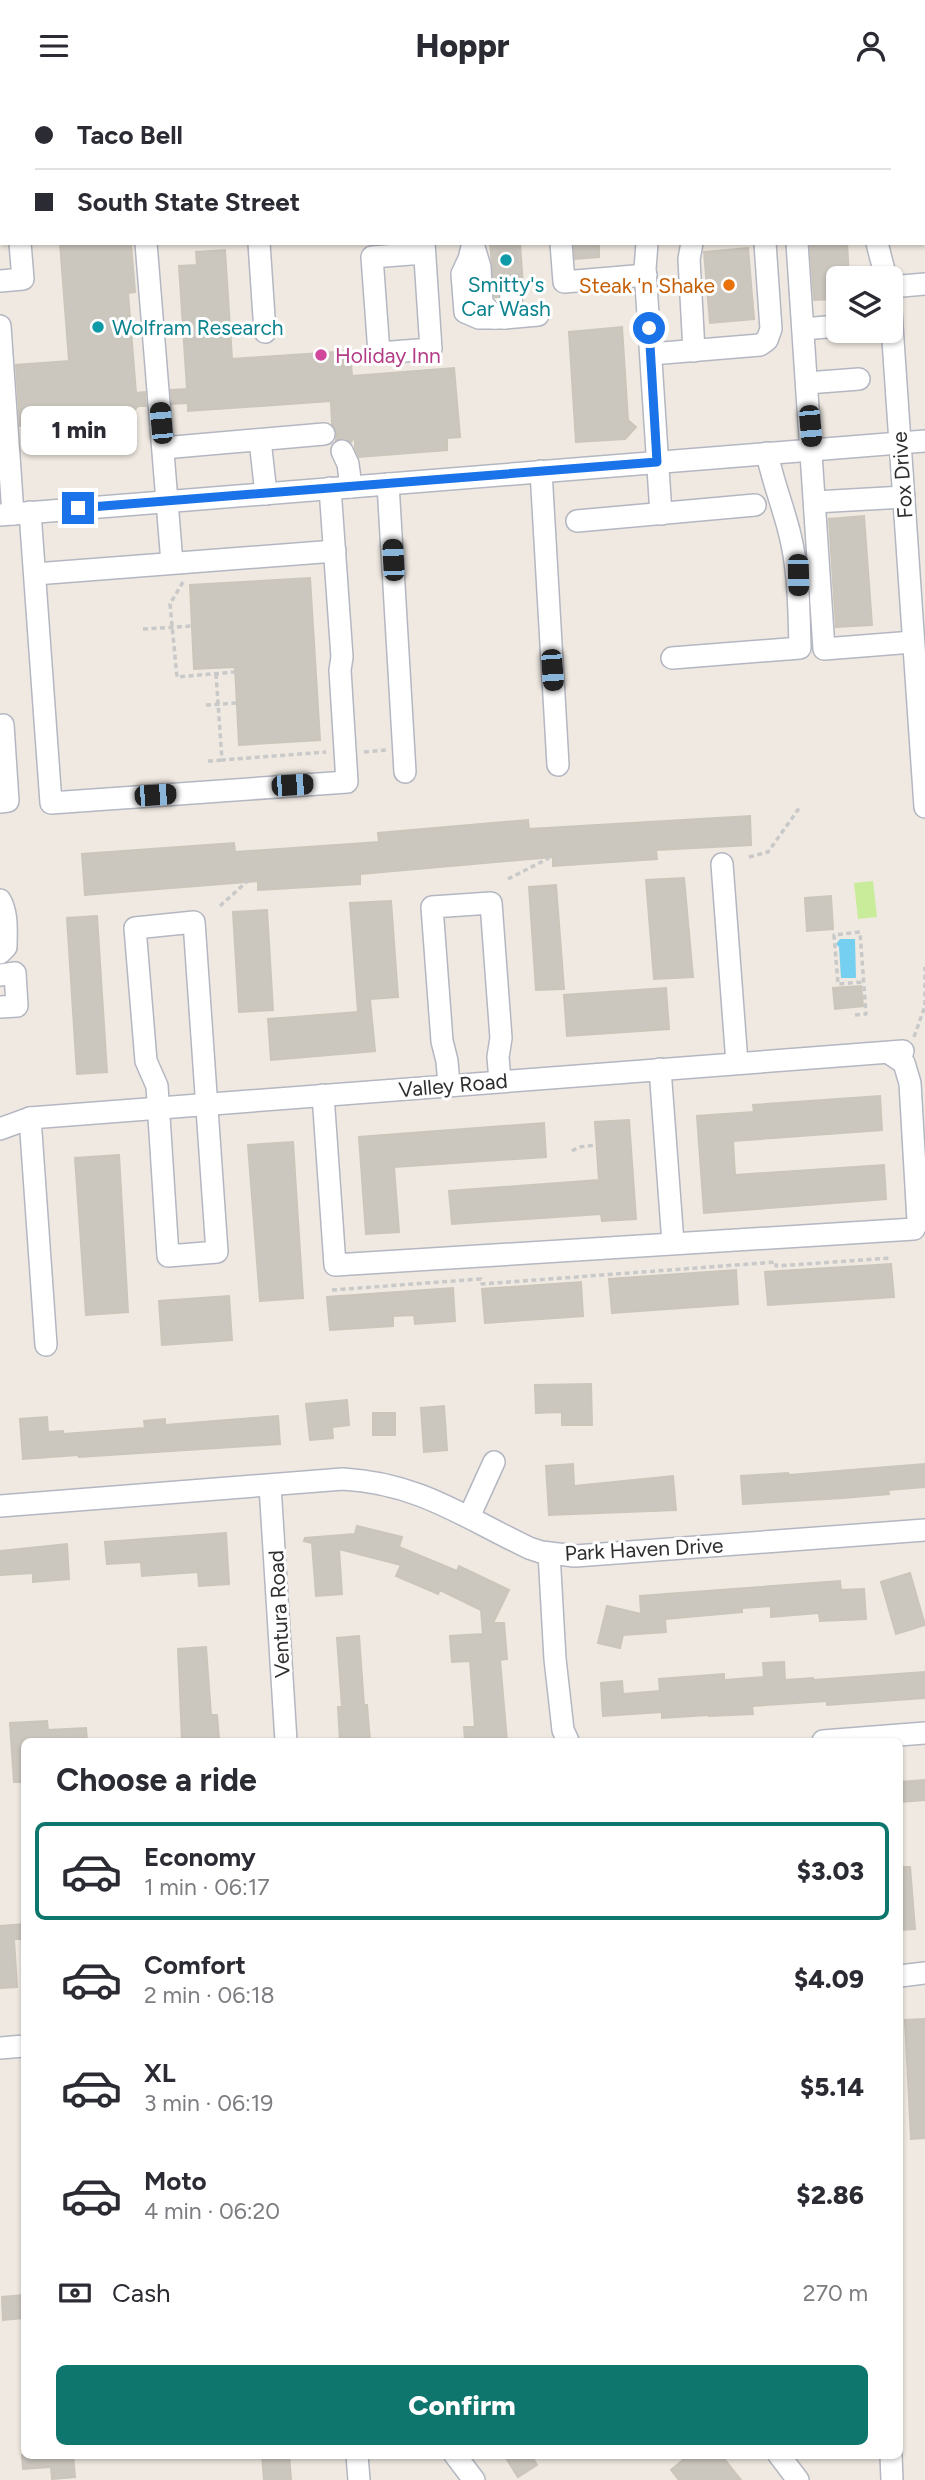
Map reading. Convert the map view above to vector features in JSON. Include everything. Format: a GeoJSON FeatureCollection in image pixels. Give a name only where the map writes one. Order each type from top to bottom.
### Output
{"type":"FeatureCollection","features":[{"type":"Feature","properties":{"kind":"street"},"geometry":{"type":"LineString","coordinates":[[0,268],[7,260],[9,245]]}},
{"type":"Feature","properties":{"kind":"street"},"geometry":{"type":"LineString","coordinates":[[0,281],[23,279],[20,245]]}},
{"type":"Feature","properties":{"kind":"street"},"geometry":{"type":"LineString","coordinates":[[146,245],[168,501],[179,570]]}},
{"type":"Feature","properties":{"kind":"street"},"geometry":{"type":"LineString","coordinates":[[259,245],[265,332]]}},
{"type":"Feature","properties":{"kind":"street"},"geometry":{"type":"LineString","coordinates":[[561,245],[564,282],[646,275]]}},
{"type":"Feature","properties":{"kind":"street"},"geometry":{"type":"LineString","coordinates":[[647,245],[646,275],[662,514]]}},
{"type":"Feature","properties":{"kind":"street"},"geometry":{"type":"LineString","coordinates":[[692,245],[689,259],[694,351]]}},
{"type":"Feature","properties":{"kind":"street"},"geometry":{"type":"LineString","coordinates":[[651,354],[760,345],[767,340],[771,329],[765,245]]}},
{"type":"Feature","properties":{"kind":"street"},"geometry":{"type":"LineString","coordinates":[[797,245],[824,649],[913,642]]}},
{"type":"Feature","properties":{"kind":"street"},"geometry":{"type":"LineString","coordinates":[[878,245],[883,266]]}},
{"type":"Feature","properties":{"kind":"street"},"geometry":{"type":"LineString","coordinates":[[424,248],[431,349],[379,353],[372,257],[424,248]]}},
{"type":"Feature","properties":{"kind":"street"},"geometry":{"type":"LineString","coordinates":[[471,249],[480,267],[482,303],[499,318],[538,315]]}},
{"type":"Feature","properties":{"kind":"street"},"geometry":{"type":"LineString","coordinates":[[903,286],[925,284]]}},
{"type":"Feature","properties":{"kind":"street"},"geometry":{"type":"LineString","coordinates":[[499,318],[512,309],[510,287]]}},
{"type":"Feature","properties":{"kind":"street"},"geometry":{"type":"LineString","coordinates":[[0,326],[14,514],[34,574],[51,803],[347,782],[339,752],[342,657],[330,488]]}},
{"type":"Feature","properties":{"kind":"street"},"geometry":{"type":"LineString","coordinates":[[803,329],[826,327]]}},
{"type":"Feature","properties":{"kind":"street","name":"Fox Drive"},"geometry":{"type":"LineString","coordinates":[[893,343],[925,807]]}},
{"type":"Feature","properties":{"kind":"street"},"geometry":{"type":"LineString","coordinates":[[807,383],[859,379]]}},
{"type":"Feature","properties":{"kind":"street"},"geometry":{"type":"LineString","coordinates":[[163,448],[324,434]]}},
{"type":"Feature","properties":{"kind":"street"},"geometry":{"type":"LineString","coordinates":[[260,440],[265,493]]}},
{"type":"Feature","properties":{"kind":"street"},"geometry":{"type":"LineString","coordinates":[[14,514],[925,441]]}},
{"type":"Feature","properties":{"kind":"street"},"geometry":{"type":"LineString","coordinates":[[342,451],[348,464],[351,487]]}},
{"type":"Feature","properties":{"kind":"street"},"geometry":{"type":"LineString","coordinates":[[672,658],[800,648],[798,575],[792,540],[771,476],[767,453]]}},
{"type":"Feature","properties":{"kind":"street"},"geometry":{"type":"LineString","coordinates":[[541,471],[558,765]]}},
{"type":"Feature","properties":{"kind":"street"},"geometry":{"type":"LineString","coordinates":[[388,484],[405,772]]}},
{"type":"Feature","properties":{"kind":"street"},"geometry":{"type":"LineString","coordinates":[[816,502],[904,496]]}},
{"type":"Feature","properties":{"kind":"street"},"geometry":{"type":"LineString","coordinates":[[577,521],[755,505]]}},
{"type":"Feature","properties":{"kind":"street"},"geometry":{"type":"LineString","coordinates":[[34,574],[179,570],[335,551]]}},
{"type":"Feature","properties":{"kind":"street"},"geometry":{"type":"LineString","coordinates":[[0,726],[3,725],[8,801],[0,802]]}},
{"type":"Feature","properties":{"kind":"street"},"geometry":{"type":"LineString","coordinates":[[722,864],[737,1063]]}},
{"type":"Feature","properties":{"kind":"street"},"geometry":{"type":"LineString","coordinates":[[0,900],[5,908],[6,947],[0,953]]}},
{"type":"Feature","properties":{"kind":"street"},"geometry":{"type":"LineString","coordinates":[[449,1085],[442,1041],[432,907],[491,904],[501,1038],[498,1057],[500,1080]]}},
{"type":"Feature","properties":{"kind":"street"},"geometry":{"type":"LineString","coordinates":[[194,922],[207,1104],[217,1252],[168,1256],[157,1086],[146,1061],[135,928],[194,922]]}},
{"type":"Feature","properties":{"kind":"street"},"geometry":{"type":"LineString","coordinates":[[0,975],[15,973],[17,1006],[0,1007]]}},
{"type":"Feature","properties":{"kind":"street"},"geometry":{"type":"LineString","coordinates":[[323,1095],[335,1265],[914,1229],[918,1221],[910,1083],[899,1051]]}},
{"type":"Feature","properties":{"kind":"street","name":"Valley Road"},"geometry":{"type":"LineString","coordinates":[[0,1129],[30,1118],[899,1051]]}},
{"type":"Feature","properties":{"kind":"street"},"geometry":{"type":"LineString","coordinates":[[660,1069],[673,1243]]}},
{"type":"Feature","properties":{"kind":"street"},"geometry":{"type":"LineString","coordinates":[[30,1118],[46,1345]]}},
{"type":"Feature","properties":{"kind":"street"},"geometry":{"type":"LineString","coordinates":[[469,1517],[494,1462]]}},
{"type":"Feature","properties":{"kind":"street","name":"Park Haven Drive"},"geometry":{"type":"LineString","coordinates":[[0,1506],[344,1479],[360,1480],[425,1495],[529,1548],[575,1556],[925,1529]]}},
{"type":"Feature","properties":{"kind":"street","name":"Ventura Road"},"geometry":{"type":"LineString","coordinates":[[270,1486],[286,1738]]}},
{"type":"Feature","properties":{"kind":"street"},"geometry":{"type":"LineString","coordinates":[[549,1553],[555,1659],[563,1730],[567,1738]]}},
{"type":"Feature","properties":{"kind":"street"},"geometry":{"type":"LineString","coordinates":[[861,1738],[925,1733]]}},
{"type":"Feature","properties":{"kind":"street"},"geometry":{"type":"LineString","coordinates":[[903,1976],[925,1973]]}},
{"type":"Feature","properties":{"kind":"street"},"geometry":{"type":"LineString","coordinates":[[0,2048],[21,2046]]}},
{"type":"Feature","properties":{"kind":"street"},"geometry":{"type":"LineString","coordinates":[[357,2459],[359,2480]]}},
{"type":"Feature","properties":{"kind":"street"},"geometry":{"type":"LineString","coordinates":[[457,2459],[474,2480]]}},
{"type":"Feature","properties":{"kind":"street"},"geometry":{"type":"LineString","coordinates":[[782,2459],[798,2480]]}},
{"type":"Feature","properties":{"kind":"street"},"geometry":{"type":"LineString","coordinates":[[891,2459],[892,2480]]}},
{"type":"Feature","properties":{"kind":"path"},"geometry":{"type":"LineString","coordinates":[[179,570],[170,604],[177,677],[235,672]]}},
{"type":"Feature","properties":{"kind":"path"},"geometry":{"type":"LineString","coordinates":[[143,629],[192,626]]}},
{"type":"Feature","properties":{"kind":"path"},"geometry":{"type":"LineString","coordinates":[[216,674],[222,760]]}},
{"type":"Feature","properties":{"kind":"path"},"geometry":{"type":"LineString","coordinates":[[206,705],[237,703]]}},
{"type":"Feature","properties":{"kind":"path"},"geometry":{"type":"LineString","coordinates":[[208,761],[404,748]]}},
{"type":"Feature","properties":{"kind":"path"},"geometry":{"type":"LineString","coordinates":[[749,857],[768,852],[800,807]]}},
{"type":"Feature","properties":{"kind":"path"},"geometry":{"type":"LineString","coordinates":[[508,879],[548,858]]}},
{"type":"Feature","properties":{"kind":"path"},"geometry":{"type":"LineString","coordinates":[[220,906],[253,877]]}},
{"type":"Feature","properties":{"kind":"path"},"geometry":{"type":"LineString","coordinates":[[855,1015],[866,1014],[864,982],[860,932],[834,935],[838,984],[864,982]]}},
{"type":"Feature","properties":{"kind":"path"},"geometry":{"type":"LineString","coordinates":[[899,1051],[914,1039],[925,1006],[925,967]]}},
{"type":"Feature","properties":{"kind":"path"},"geometry":{"type":"LineString","coordinates":[[572,1151],[579,1147],[596,1145]]}},
{"type":"Feature","properties":{"kind":"path"},"geometry":{"type":"LineString","coordinates":[[332,1290],[481,1279],[482,1284],[776,1262],[776,1266],[891,1258]]}},
{"type":"Feature","properties":{"kind":"green space"},"geometry":{"type":"Polygon","coordinates":[[[873,881],[877,917],[858,919],[854,883],[873,881]]]}},
{"type":"Feature","properties":{"kind":"water"},"geometry":{"type":"Polygon","coordinates":[[[840,939],[855,939],[856,978],[841,978],[839,947],[836,944],[840,939]]]}},
{"type":"Feature","properties":{"kind":"building","name":"Wolfram Research"},"geometry":{"type":"Polygon","coordinates":[[[60,245],[131,245],[135,292],[128,293],[136,393],[145,392],[146,406],[138,406],[128,417],[20,426],[16,365],[69,361],[60,245]]]}},
{"type":"Feature","properties":{"kind":"building","name":"Smitty's Car Wash"},"geometry":{"type":"Polygon","coordinates":[[[490,245],[520,245],[523,286],[516,275],[503,276],[498,282],[498,297],[495,297],[490,245]]]}},
{"type":"Feature","properties":{"kind":"building"},"geometry":{"type":"Polygon","coordinates":[[[574,245],[599,245],[599,257],[575,259],[574,245]]]}},
{"type":"Feature","properties":{"kind":"building"},"geometry":{"type":"Polygon","coordinates":[[[810,245],[847,245],[848,266],[826,266],[826,300],[814,300],[810,245]]]}},
{"type":"Feature","properties":{"kind":"building","name":"Steak 'n Shake"},"geometry":{"type":"Polygon","coordinates":[[[748,248],[754,319],[710,323],[704,252],[748,248]]]}},
{"type":"Feature","properties":{"kind":"building","name":"Holiday Inn"},"geometry":{"type":"Polygon","coordinates":[[[225,250],[232,359],[350,351],[352,376],[454,368],[460,437],[447,438],[447,450],[359,457],[355,448],[355,437],[351,442],[344,438],[336,440],[331,401],[188,411],[188,403],[172,404],[171,390],[187,389],[179,266],[197,265],[196,252],[225,250]]]}},
{"type":"Feature","properties":{"kind":"building"},"geometry":{"type":"Polygon","coordinates":[[[622,327],[628,420],[636,427],[625,439],[576,442],[569,332],[622,327]]]}},
{"type":"Feature","properties":{"kind":"building"},"geometry":{"type":"Polygon","coordinates":[[[864,516],[872,625],[836,627],[829,519],[864,516]]]}},
{"type":"Feature","properties":{"kind":"building"},"geometry":{"type":"Polygon","coordinates":[[[310,578],[320,740],[239,745],[235,667],[194,669],[190,585],[310,578]]]}},
{"type":"Feature","properties":{"kind":"building"},"geometry":{"type":"Polygon","coordinates":[[[750,816],[751,845],[656,850],[657,859],[553,866],[553,857],[360,874],[360,884],[258,890],[258,881],[85,895],[82,854],[234,843],[235,852],[379,842],[378,833],[528,820],[529,829],[750,816]]]}},
{"type":"Feature","properties":{"kind":"building"},"geometry":{"type":"Polygon","coordinates":[[[684,878],[693,977],[654,979],[646,880],[684,878]]]}},
{"type":"Feature","properties":{"kind":"building"},"geometry":{"type":"Polygon","coordinates":[[[556,885],[564,989],[536,990],[529,887],[556,885]]]}},
{"type":"Feature","properties":{"kind":"building"},"geometry":{"type":"Polygon","coordinates":[[[831,896],[833,929],[807,931],[805,898],[831,896]]]}},
{"type":"Feature","properties":{"kind":"building"},"geometry":{"type":"Polygon","coordinates":[[[391,901],[398,997],[370,999],[375,1051],[271,1060],[268,1019],[358,1012],[350,903],[391,901]]]}},
{"type":"Feature","properties":{"kind":"building"},"geometry":{"type":"Polygon","coordinates":[[[267,910],[273,1010],[239,1012],[233,912],[267,910]]]}},
{"type":"Feature","properties":{"kind":"building"},"geometry":{"type":"Polygon","coordinates":[[[97,916],[107,1072],[77,1074],[67,918],[97,916]]]}},
{"type":"Feature","properties":{"kind":"building"},"geometry":{"type":"Polygon","coordinates":[[[861,986],[863,1006],[835,1009],[833,988],[861,986]]]}},
{"type":"Feature","properties":{"kind":"building"},"geometry":{"type":"Polygon","coordinates":[[[666,988],[669,1029],[567,1036],[564,995],[666,988]]]}},
{"type":"Feature","properties":{"kind":"building"},"geometry":{"type":"Polygon","coordinates":[[[880,1096],[882,1130],[733,1141],[735,1175],[884,1165],[886,1199],[704,1213],[697,1116],[754,1112],[753,1105],[880,1096]]]}},
{"type":"Feature","properties":{"kind":"building"},"geometry":{"type":"Polygon","coordinates":[[[629,1120],[636,1219],[602,1221],[601,1214],[452,1224],[449,1191],[599,1180],[595,1122],[629,1120]]]}},
{"type":"Feature","properties":{"kind":"building"},"geometry":{"type":"Polygon","coordinates":[[[544,1123],[546,1157],[394,1167],[399,1232],[366,1234],[359,1137],[544,1123]]]}},
{"type":"Feature","properties":{"kind":"building"},"geometry":{"type":"Polygon","coordinates":[[[293,1142],[303,1298],[260,1301],[248,1145],[293,1142]]]}},
{"type":"Feature","properties":{"kind":"building"},"geometry":{"type":"Polygon","coordinates":[[[119,1155],[128,1312],[86,1315],[75,1158],[119,1155]]]}},
{"type":"Feature","properties":{"kind":"building"},"geometry":{"type":"Polygon","coordinates":[[[891,1264],[894,1297],[768,1305],[765,1272],[891,1264]]]}},
{"type":"Feature","properties":{"kind":"building"},"geometry":{"type":"Polygon","coordinates":[[[736,1270],[738,1304],[612,1313],[609,1279],[736,1270]]]}},
{"type":"Feature","properties":{"kind":"building"},"geometry":{"type":"Polygon","coordinates":[[[581,1282],[583,1316],[485,1323],[482,1289],[581,1282]]]}},
{"type":"Feature","properties":{"kind":"building"},"geometry":{"type":"Polygon","coordinates":[[[453,1288],[455,1321],[415,1324],[414,1315],[393,1316],[393,1326],[330,1330],[327,1297],[453,1288]]]}},
{"type":"Feature","properties":{"kind":"building"},"geometry":{"type":"Polygon","coordinates":[[[229,1296],[232,1340],[162,1345],[159,1301],[229,1296]]]}},
{"type":"Feature","properties":{"kind":"building"},"geometry":{"type":"Polygon","coordinates":[[[591,1384],[592,1425],[562,1425],[562,1412],[536,1413],[535,1385],[591,1384]]]}},
{"type":"Feature","properties":{"kind":"building"},"geometry":{"type":"Polygon","coordinates":[[[347,1400],[349,1425],[332,1427],[333,1438],[310,1440],[306,1404],[347,1400]]]}},
{"type":"Feature","properties":{"kind":"building"},"geometry":{"type":"Polygon","coordinates":[[[444,1406],[447,1450],[424,1452],[421,1408],[444,1406]]]}},
{"type":"Feature","properties":{"kind":"building"},"geometry":{"type":"Polygon","coordinates":[[[373,1413],[395,1413],[395,1435],[373,1435],[373,1413]]]}},
{"type":"Feature","properties":{"kind":"building"},"geometry":{"type":"Polygon","coordinates":[[[278,1416],[280,1444],[23,1459],[20,1419],[47,1417],[48,1432],[63,1431],[63,1434],[145,1428],[144,1421],[165,1419],[165,1425],[278,1416]]]}},
{"type":"Feature","properties":{"kind":"building"},"geometry":{"type":"Polygon","coordinates":[[[573,1464],[574,1486],[673,1476],[676,1510],[549,1515],[546,1466],[573,1464]]]}},
{"type":"Feature","properties":{"kind":"building"},"geometry":{"type":"Polygon","coordinates":[[[925,1464],[925,1487],[888,1490],[889,1494],[743,1504],[741,1476],[789,1475],[925,1464]]]}},
{"type":"Feature","properties":{"kind":"building"},"geometry":{"type":"Polygon","coordinates":[[[357,1526],[402,1537],[399,1547],[457,1571],[459,1566],[509,1590],[493,1623],[504,1623],[507,1659],[500,1660],[507,1738],[465,1738],[464,1727],[475,1727],[470,1661],[452,1662],[450,1636],[483,1634],[481,1610],[440,1590],[438,1594],[396,1576],[401,1565],[339,1549],[342,1594],[316,1596],[312,1543],[304,1541],[305,1538],[355,1534],[357,1526]]]}},
{"type":"Feature","properties":{"kind":"building"},"geometry":{"type":"Polygon","coordinates":[[[226,1533],[229,1584],[199,1586],[198,1572],[142,1576],[141,1562],[107,1564],[105,1542],[226,1533]]]}},
{"type":"Feature","properties":{"kind":"building"},"geometry":{"type":"Polygon","coordinates":[[[67,1544],[69,1579],[33,1582],[33,1573],[0,1575],[0,1551],[67,1544]]]}},
{"type":"Feature","properties":{"kind":"building"},"geometry":{"type":"Polygon","coordinates":[[[910,1573],[925,1625],[896,1634],[881,1582],[910,1573]]]}},
{"type":"Feature","properties":{"kind":"building"},"geometry":{"type":"Polygon","coordinates":[[[840,1581],[841,1590],[864,1589],[866,1619],[820,1621],[819,1613],[771,1617],[771,1606],[742,1608],[742,1612],[665,1619],[666,1632],[623,1635],[620,1648],[598,1643],[607,1606],[641,1614],[640,1596],[840,1581]]]}},
{"type":"Feature","properties":{"kind":"building"},"geometry":{"type":"Polygon","coordinates":[[[359,1636],[364,1705],[367,1705],[370,1738],[340,1738],[338,1707],[342,1707],[337,1638],[359,1636]]]}},
{"type":"Feature","properties":{"kind":"building"},"geometry":{"type":"Polygon","coordinates":[[[206,1647],[211,1715],[217,1715],[219,1738],[182,1738],[178,1649],[206,1647]]]}},
{"type":"Feature","properties":{"kind":"building"},"geometry":{"type":"Polygon","coordinates":[[[784,1662],[785,1680],[925,1672],[925,1698],[827,1705],[827,1701],[752,1706],[753,1714],[662,1718],[662,1712],[603,1716],[601,1683],[622,1681],[623,1694],[660,1691],[659,1679],[724,1674],[724,1680],[764,1677],[763,1663],[784,1662]]]}},
{"type":"Feature","properties":{"kind":"building"},"geometry":{"type":"Polygon","coordinates":[[[47,1721],[48,1730],[86,1728],[87,1738],[21,1738],[21,1782],[14,1782],[10,1723],[47,1721]]]}},
{"type":"Feature","properties":{"kind":"building"},"geometry":{"type":"Polygon","coordinates":[[[925,1780],[925,1800],[903,1802],[903,1782],[925,1780]]]}},
{"type":"Feature","properties":{"kind":"building"},"geometry":{"type":"Polygon","coordinates":[[[903,1867],[910,1867],[915,1929],[903,1930],[903,1867]]]}},
{"type":"Feature","properties":{"kind":"building"},"geometry":{"type":"Polygon","coordinates":[[[21,1924],[21,1939],[14,1939],[17,1987],[0,1988],[0,1926],[21,1924]]]}},
{"type":"Feature","properties":{"kind":"building"},"geometry":{"type":"Polygon","coordinates":[[[925,2019],[925,2138],[911,2139],[905,2020],[925,2019]]]}},
{"type":"Feature","properties":{"kind":"building"},"geometry":{"type":"Polygon","coordinates":[[[21,2295],[21,2318],[3,2320],[2,2297],[21,2295]]]}},
{"type":"Feature","properties":{"kind":"building"},"geometry":{"type":"Polygon","coordinates":[[[22,2459],[73,2459],[75,2477],[52,2479],[51,2467],[23,2469],[22,2459]]]}},
{"type":"Feature","properties":{"kind":"building"},"geometry":{"type":"Polygon","coordinates":[[[262,2459],[289,2459],[291,2479],[264,2480],[262,2459]]]}},
{"type":"Feature","properties":{"kind":"building"},"geometry":{"type":"Polygon","coordinates":[[[507,2459],[533,2459],[537,2465],[518,2477],[507,2459]]]}},
{"type":"Feature","properties":{"kind":"building"},"geometry":{"type":"Polygon","coordinates":[[[684,2459],[724,2459],[741,2480],[679,2480],[671,2470],[684,2459]]]}},
{"type":"Feature","properties":{"kind":"tunnel"},"geometry":{"type":"LineString","coordinates":[[507,245],[510,287]]}},
{"type":"Feature","properties":{"kind":"place","name":"Smitty's Car Wash"},"geometry":{"type":"Point","coordinates":[506,260]}},
{"type":"Feature","properties":{"kind":"place","name":"Steak 'n Shake"},"geometry":{"type":"Point","coordinates":[729,285]}},
{"type":"Feature","properties":{"kind":"place","name":"Wolfram Research"},"geometry":{"type":"Point","coordinates":[98,327]}},
{"type":"Feature","properties":{"kind":"place","name":"Holiday Inn"},"geometry":{"type":"Point","coordinates":[321,355]}},
{"type":"Feature","properties":{"kind":"route"},"geometry":{"type":"LineString","coordinates":[[78,508],[657,462],[649,328]]}}]}
